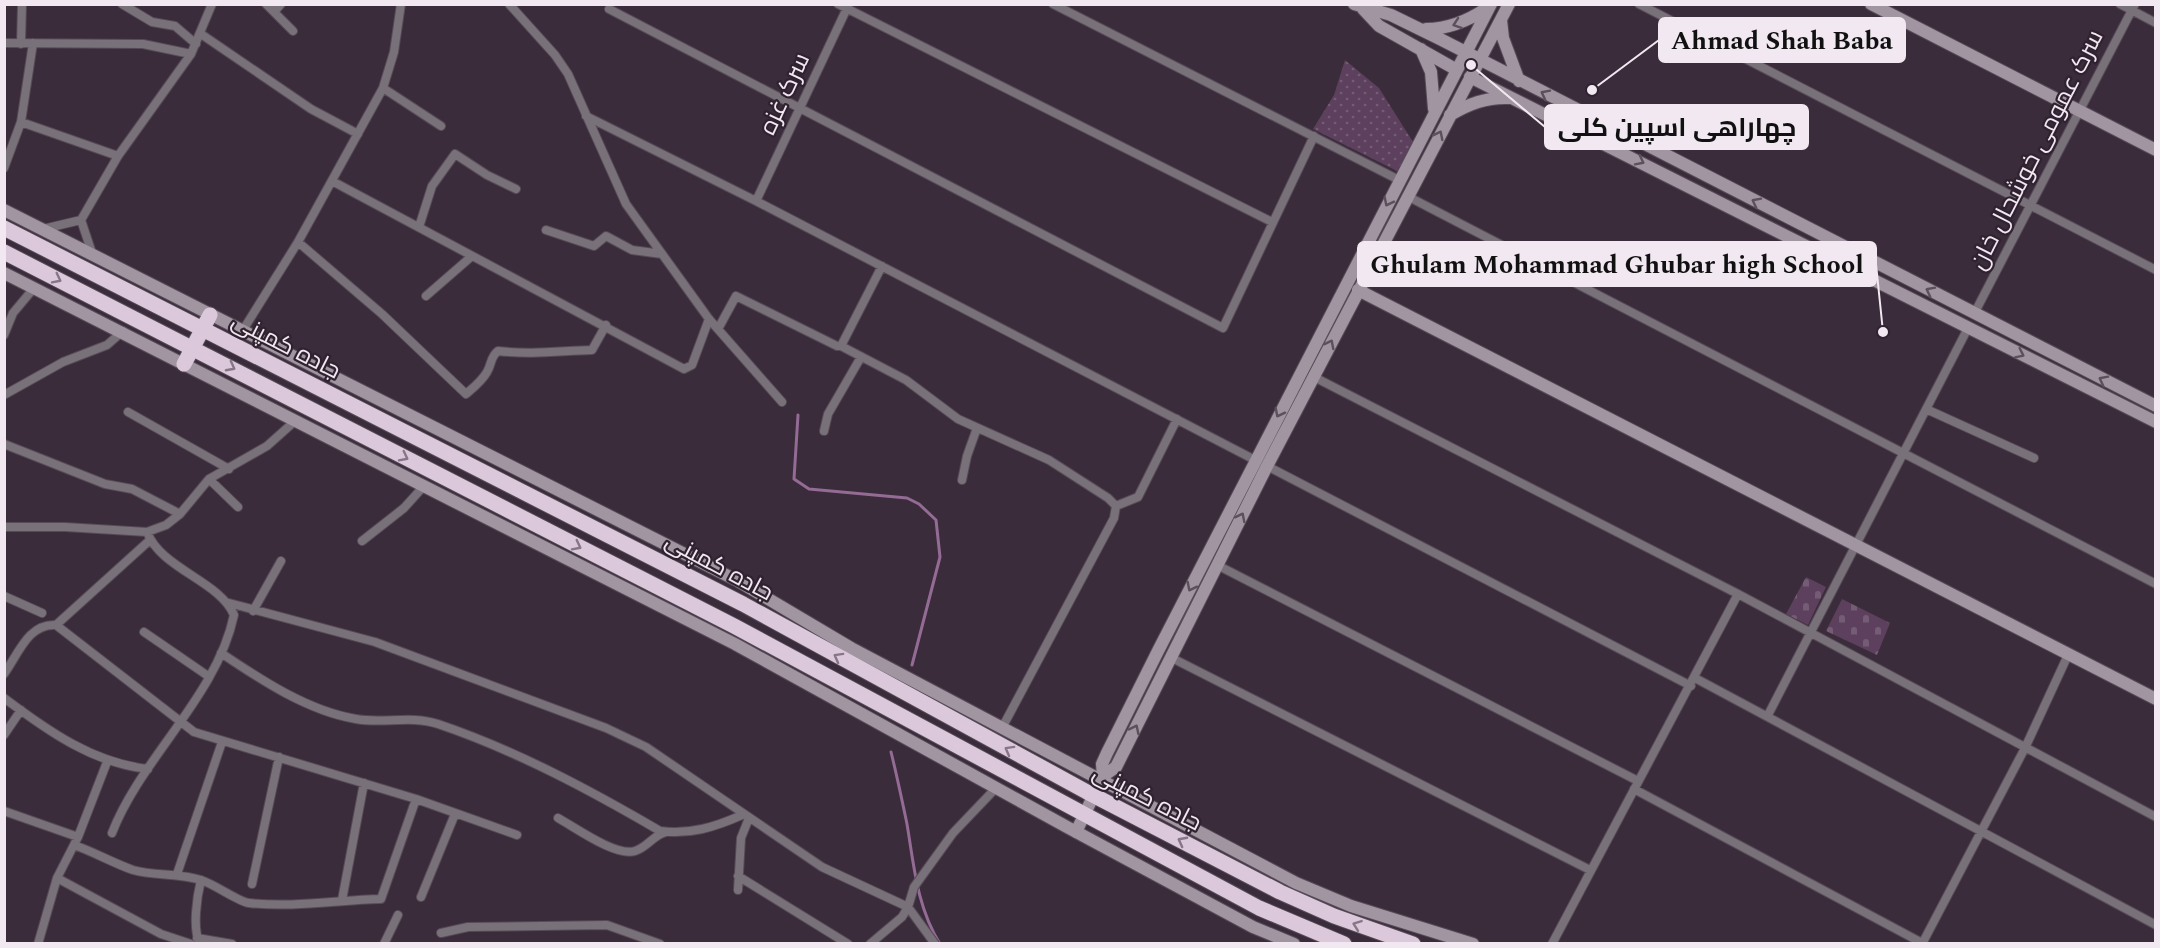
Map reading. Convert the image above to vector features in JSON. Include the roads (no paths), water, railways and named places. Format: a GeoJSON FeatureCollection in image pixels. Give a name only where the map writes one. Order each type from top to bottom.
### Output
{"type":"FeatureCollection","features":[{"type":"Feature","properties":{"kind":"highway","name":"جاده کمپنی"},"geometry":{"type":"LineString","coordinates":[[4,228],[206,321],[732,599],[1100,785],[1280,892],[1334,916],[1413,944]]}},
{"type":"Feature","properties":{"kind":"highway","name":"جاده کمپنی"},"geometry":{"type":"LineString","coordinates":[[4,252],[192,346],[734,626],[1259,908],[1344,944]]}},
{"type":"Feature","properties":{"kind":"highway"},"geometry":{"type":"LineString","coordinates":[[184,364],[206,321]]}},
{"type":"Feature","properties":{"kind":"street"},"geometry":{"type":"LineString","coordinates":[[21,44],[22,4]]}},
{"type":"Feature","properties":{"kind":"street"},"geometry":{"type":"LineString","coordinates":[[44,229],[81,220],[118,156],[191,54],[212,4]]}},
{"type":"Feature","properties":{"kind":"street"},"geometry":{"type":"LineString","coordinates":[[266,4],[293,31]]}},
{"type":"Feature","properties":{"kind":"street"},"geometry":{"type":"LineString","coordinates":[[274,12],[281,4]]}},
{"type":"Feature","properties":{"kind":"street"},"geometry":{"type":"LineString","coordinates":[[243,330],[298,242],[383,88],[394,52],[401,4]]}},
{"type":"Feature","properties":{"kind":"street"},"geometry":{"type":"LineString","coordinates":[[509,4],[555,55],[568,74],[626,204],[709,319],[782,402]]}},
{"type":"Feature","properties":{"kind":"street"},"geometry":{"type":"LineString","coordinates":[[838,4],[848,7],[1272,222]]}},
{"type":"Feature","properties":{"kind":"street"},"geometry":{"type":"LineString","coordinates":[[1053,4],[1399,180]]}},
{"type":"Feature","properties":{"kind":"street"},"geometry":{"type":"LineString","coordinates":[[1076,832],[1100,785],[1116,767],[1267,466],[1509,4]]}},
{"type":"Feature","properties":{"kind":"street"},"geometry":{"type":"LineString","coordinates":[[1639,4],[2156,270]]}},
{"type":"Feature","properties":{"kind":"street"},"geometry":{"type":"LineString","coordinates":[[1871,4],[2156,150]]}},
{"type":"Feature","properties":{"kind":"street"},"geometry":{"type":"LineString","coordinates":[[2120,4],[2133,8],[2156,23]]}},
{"type":"Feature","properties":{"kind":"street"},"geometry":{"type":"LineString","coordinates":[[1420,29],[1440,29],[1458,24],[1491,5]]}},
{"type":"Feature","properties":{"kind":"street"},"geometry":{"type":"LineString","coordinates":[[1100,785],[1102,764],[1107,753],[1289,393],[1491,5]]}},
{"type":"Feature","properties":{"kind":"street"},"geometry":{"type":"LineString","coordinates":[[124,6],[152,22],[175,26],[196,44]]}},
{"type":"Feature","properties":{"kind":"street"},"geometry":{"type":"LineString","coordinates":[[1358,6],[1391,15],[1466,52],[2156,406]]}},
{"type":"Feature","properties":{"kind":"street"},"geometry":{"type":"LineString","coordinates":[[1358,6],[1379,26],[1470,77],[1892,287],[1968,328],[2156,422]]}},
{"type":"Feature","properties":{"kind":"street","name":"سرک غزه"},"geometry":{"type":"LineString","coordinates":[[756,201],[848,7]]}},
{"type":"Feature","properties":{"kind":"street","name":"سرک عمومی خوشحال خان"},"geometry":{"type":"LineString","coordinates":[[1974,314],[2133,8]]}},
{"type":"Feature","properties":{"kind":"street"},"geometry":{"type":"LineString","coordinates":[[609,9],[1223,328],[1314,136]]}},
{"type":"Feature","properties":{"kind":"street"},"geometry":{"type":"LineString","coordinates":[[1501,20],[1503,38],[1519,81]]}},
{"type":"Feature","properties":{"kind":"street"},"geometry":{"type":"LineString","coordinates":[[201,34],[311,109],[358,134]]}},
{"type":"Feature","properties":{"kind":"street"},"geometry":{"type":"LineString","coordinates":[[4,44],[143,44],[191,54]]}},
{"type":"Feature","properties":{"kind":"street"},"geometry":{"type":"LineString","coordinates":[[4,168],[21,122],[33,44]]}},
{"type":"Feature","properties":{"kind":"street"},"geometry":{"type":"LineString","coordinates":[[1421,50],[1431,72],[1435,94],[1434,113]]}},
{"type":"Feature","properties":{"kind":"street"},"geometry":{"type":"LineString","coordinates":[[383,88],[441,126]]}},
{"type":"Feature","properties":{"kind":"street"},"geometry":{"type":"LineString","coordinates":[[1450,115],[1471,103],[1495,97],[1513,98]]}},
{"type":"Feature","properties":{"kind":"street"},"geometry":{"type":"LineString","coordinates":[[586,116],[756,201],[1255,460]]}},
{"type":"Feature","properties":{"kind":"street"},"geometry":{"type":"LineString","coordinates":[[21,122],[118,156]]}},
{"type":"Feature","properties":{"kind":"street"},"geometry":{"type":"LineString","coordinates":[[418,227],[432,186],[455,154],[488,176],[516,189]]}},
{"type":"Feature","properties":{"kind":"street"},"geometry":{"type":"LineString","coordinates":[[332,181],[684,369],[692,365],[709,319]]}},
{"type":"Feature","properties":{"kind":"street"},"geometry":{"type":"LineString","coordinates":[[1407,196],[1902,455],[2156,584]]}},
{"type":"Feature","properties":{"kind":"street"},"geometry":{"type":"LineString","coordinates":[[4,210],[92,253],[206,321],[243,330],[738,581],[850,648],[1002,728],[1100,785],[1307,888],[1351,906],[1473,944]]}},
{"type":"Feature","properties":{"kind":"street"},"geometry":{"type":"LineString","coordinates":[[81,220],[92,253]]}},
{"type":"Feature","properties":{"kind":"street"},"geometry":{"type":"LineString","coordinates":[[546,230],[594,246],[606,236],[632,250],[662,254]]}},
{"type":"Feature","properties":{"kind":"street"},"geometry":{"type":"LineString","coordinates":[[298,242],[382,314],[466,394],[489,370],[491,356],[498,351],[534,355],[546,352],[592,350],[606,326]]}},
{"type":"Feature","properties":{"kind":"street"},"geometry":{"type":"LineString","coordinates":[[426,296],[472,256]]}},
{"type":"Feature","properties":{"kind":"street"},"geometry":{"type":"LineString","coordinates":[[841,346],[882,266]]}},
{"type":"Feature","properties":{"kind":"street"},"geometry":{"type":"LineString","coordinates":[[4,273],[123,331],[735,644],[995,789],[1253,927],[1294,944]]}},
{"type":"Feature","properties":{"kind":"street"},"geometry":{"type":"LineString","coordinates":[[1892,287],[1899,275]]}},
{"type":"Feature","properties":{"kind":"street"},"geometry":{"type":"LineString","coordinates":[[4,335],[13,313],[34,288]]}},
{"type":"Feature","properties":{"kind":"street"},"geometry":{"type":"LineString","coordinates":[[1358,290],[2156,699]]}},
{"type":"Feature","properties":{"kind":"street"},"geometry":{"type":"LineString","coordinates":[[718,329],[736,296],[906,380],[944,410],[977,428],[1048,460],[1108,498],[1116,506]]}},
{"type":"Feature","properties":{"kind":"street"},"geometry":{"type":"LineString","coordinates":[[1768,715],[1968,328]]}},
{"type":"Feature","properties":{"kind":"street"},"geometry":{"type":"LineString","coordinates":[[4,395],[63,362],[108,345],[123,331]]}},
{"type":"Feature","properties":{"kind":"street"},"geometry":{"type":"LineString","coordinates":[[824,431],[828,414],[861,357]]}},
{"type":"Feature","properties":{"kind":"street"},"geometry":{"type":"LineString","coordinates":[[2060,373],[2066,360]]}},
{"type":"Feature","properties":{"kind":"street"},"geometry":{"type":"LineString","coordinates":[[1314,377],[1738,594],[2156,817]]}},
{"type":"Feature","properties":{"kind":"street"},"geometry":{"type":"LineString","coordinates":[[1289,393],[1301,400]]}},
{"type":"Feature","properties":{"kind":"street"},"geometry":{"type":"LineString","coordinates":[[1926,409],[2034,458]]}},
{"type":"Feature","properties":{"kind":"street"},"geometry":{"type":"LineString","coordinates":[[128,412],[229,469]]}},
{"type":"Feature","properties":{"kind":"street"},"geometry":{"type":"LineString","coordinates":[[1116,506],[1138,497],[1177,419]]}},
{"type":"Feature","properties":{"kind":"street"},"geometry":{"type":"LineString","coordinates":[[4,674],[29,635],[43,626],[56,625],[148,536],[180,514],[209,479],[267,446],[296,421]]}},
{"type":"Feature","properties":{"kind":"street"},"geometry":{"type":"LineString","coordinates":[[962,480],[967,456],[977,428]]}},
{"type":"Feature","properties":{"kind":"street"},"geometry":{"type":"LineString","coordinates":[[4,444],[105,484],[132,489],[180,514]]}},
{"type":"Feature","properties":{"kind":"street"},"geometry":{"type":"LineString","coordinates":[[1267,466],[1693,682],[1768,715],[2156,924]]}},
{"type":"Feature","properties":{"kind":"street"},"geometry":{"type":"LineString","coordinates":[[209,479],[238,507]]}},
{"type":"Feature","properties":{"kind":"street"},"geometry":{"type":"LineString","coordinates":[[362,541],[404,507],[423,486]]}},
{"type":"Feature","properties":{"kind":"street"},"geometry":{"type":"LineString","coordinates":[[1002,728],[1114,518],[1116,506]]}},
{"type":"Feature","properties":{"kind":"street"},"geometry":{"type":"LineString","coordinates":[[4,527],[65,527],[148,536],[201,584],[229,603],[375,642],[606,728],[646,747],[822,867],[908,907],[935,944]]}},
{"type":"Feature","properties":{"kind":"street"},"geometry":{"type":"LineString","coordinates":[[1218,532],[1230,538]]}},
{"type":"Feature","properties":{"kind":"street"},"geometry":{"type":"LineString","coordinates":[[254,611],[281,561]]}},
{"type":"Feature","properties":{"kind":"street"},"geometry":{"type":"LineString","coordinates":[[1217,565],[1636,785],[1923,943],[2025,747],[2068,655]]}},
{"type":"Feature","properties":{"kind":"street"},"geometry":{"type":"LineString","coordinates":[[1552,944],[1738,594]]}},
{"type":"Feature","properties":{"kind":"street"},"geometry":{"type":"LineString","coordinates":[[4,596],[42,613]]}},
{"type":"Feature","properties":{"kind":"street"},"geometry":{"type":"LineString","coordinates":[[112,833],[127,801],[181,723],[221,653],[234,615],[229,603]]}},
{"type":"Feature","properties":{"kind":"street"},"geometry":{"type":"LineString","coordinates":[[56,625],[102,663],[171,712],[194,732],[416,799],[517,835]]}},
{"type":"Feature","properties":{"kind":"street"},"geometry":{"type":"LineString","coordinates":[[144,632],[208,676]]}},
{"type":"Feature","properties":{"kind":"street"},"geometry":{"type":"LineString","coordinates":[[221,653],[256,676],[339,715],[358,720],[435,723],[510,751],[660,831],[668,832]]}},
{"type":"Feature","properties":{"kind":"street"},"geometry":{"type":"LineString","coordinates":[[1170,657],[1590,870]]}},
{"type":"Feature","properties":{"kind":"street"},"geometry":{"type":"LineString","coordinates":[[4,698],[60,737],[107,762],[148,769]]}},
{"type":"Feature","properties":{"kind":"street"},"geometry":{"type":"LineString","coordinates":[[4,735],[21,710]]}},
{"type":"Feature","properties":{"kind":"street"},"geometry":{"type":"LineString","coordinates":[[177,874],[222,742]]}},
{"type":"Feature","properties":{"kind":"street"},"geometry":{"type":"LineString","coordinates":[[252,884],[279,757]]}},
{"type":"Feature","properties":{"kind":"street"},"geometry":{"type":"LineString","coordinates":[[38,944],[57,878],[76,841],[107,762]]}},
{"type":"Feature","properties":{"kind":"street"},"geometry":{"type":"LineString","coordinates":[[342,900],[364,783]]}},
{"type":"Feature","properties":{"kind":"street"},"geometry":{"type":"LineString","coordinates":[[870,944],[902,917],[917,884],[953,833],[995,789]]}},
{"type":"Feature","properties":{"kind":"street"},"geometry":{"type":"LineString","coordinates":[[4,812],[76,841],[135,870],[177,874],[201,880],[222,888],[241,902],[250,904],[303,905],[383,897],[416,799]]}},
{"type":"Feature","properties":{"kind":"street"},"geometry":{"type":"LineString","coordinates":[[421,897],[455,814]]}},
{"type":"Feature","properties":{"kind":"street"},"geometry":{"type":"LineString","coordinates":[[558,819],[617,850],[633,851],[648,844],[656,835],[714,828],[746,816]]}},
{"type":"Feature","properties":{"kind":"street"},"geometry":{"type":"LineString","coordinates":[[738,890],[741,838],[746,816]]}},
{"type":"Feature","properties":{"kind":"street"},"geometry":{"type":"LineString","coordinates":[[738,876],[848,944]]}},
{"type":"Feature","properties":{"kind":"street"},"geometry":{"type":"LineString","coordinates":[[57,878],[162,934],[196,942],[232,944]]}},
{"type":"Feature","properties":{"kind":"street"},"geometry":{"type":"LineString","coordinates":[[196,942],[201,880]]}},
{"type":"Feature","properties":{"kind":"street"},"geometry":{"type":"LineString","coordinates":[[384,944],[398,915]]}},
{"type":"Feature","properties":{"kind":"street"},"geometry":{"type":"LineString","coordinates":[[441,933],[468,927],[607,925],[660,944]]}},
{"type":"Feature","properties":{"kind":"waterway"},"geometry":{"type":"LineString","coordinates":[[798,415],[794,479],[809,489],[907,498],[919,504],[936,520],[940,557],[912,665]]}},
{"type":"Feature","properties":{"kind":"waterway"},"geometry":{"type":"LineString","coordinates":[[891,752],[921,901],[940,944]]}},
{"type":"Feature","properties":{"kind":"place","name":"چهاراهی اسپین کلی"},"geometry":{"type":"Point","coordinates":[1471,65]}},
{"type":"Feature","properties":{"kind":"place","name":"Ahmad Shah Baba"},"geometry":{"type":"Point","coordinates":[1592,90]}},
{"type":"Feature","properties":{"kind":"place","name":"Ghulam Mohammad Ghubar high School"},"geometry":{"type":"Point","coordinates":[1883,332]}}]}
